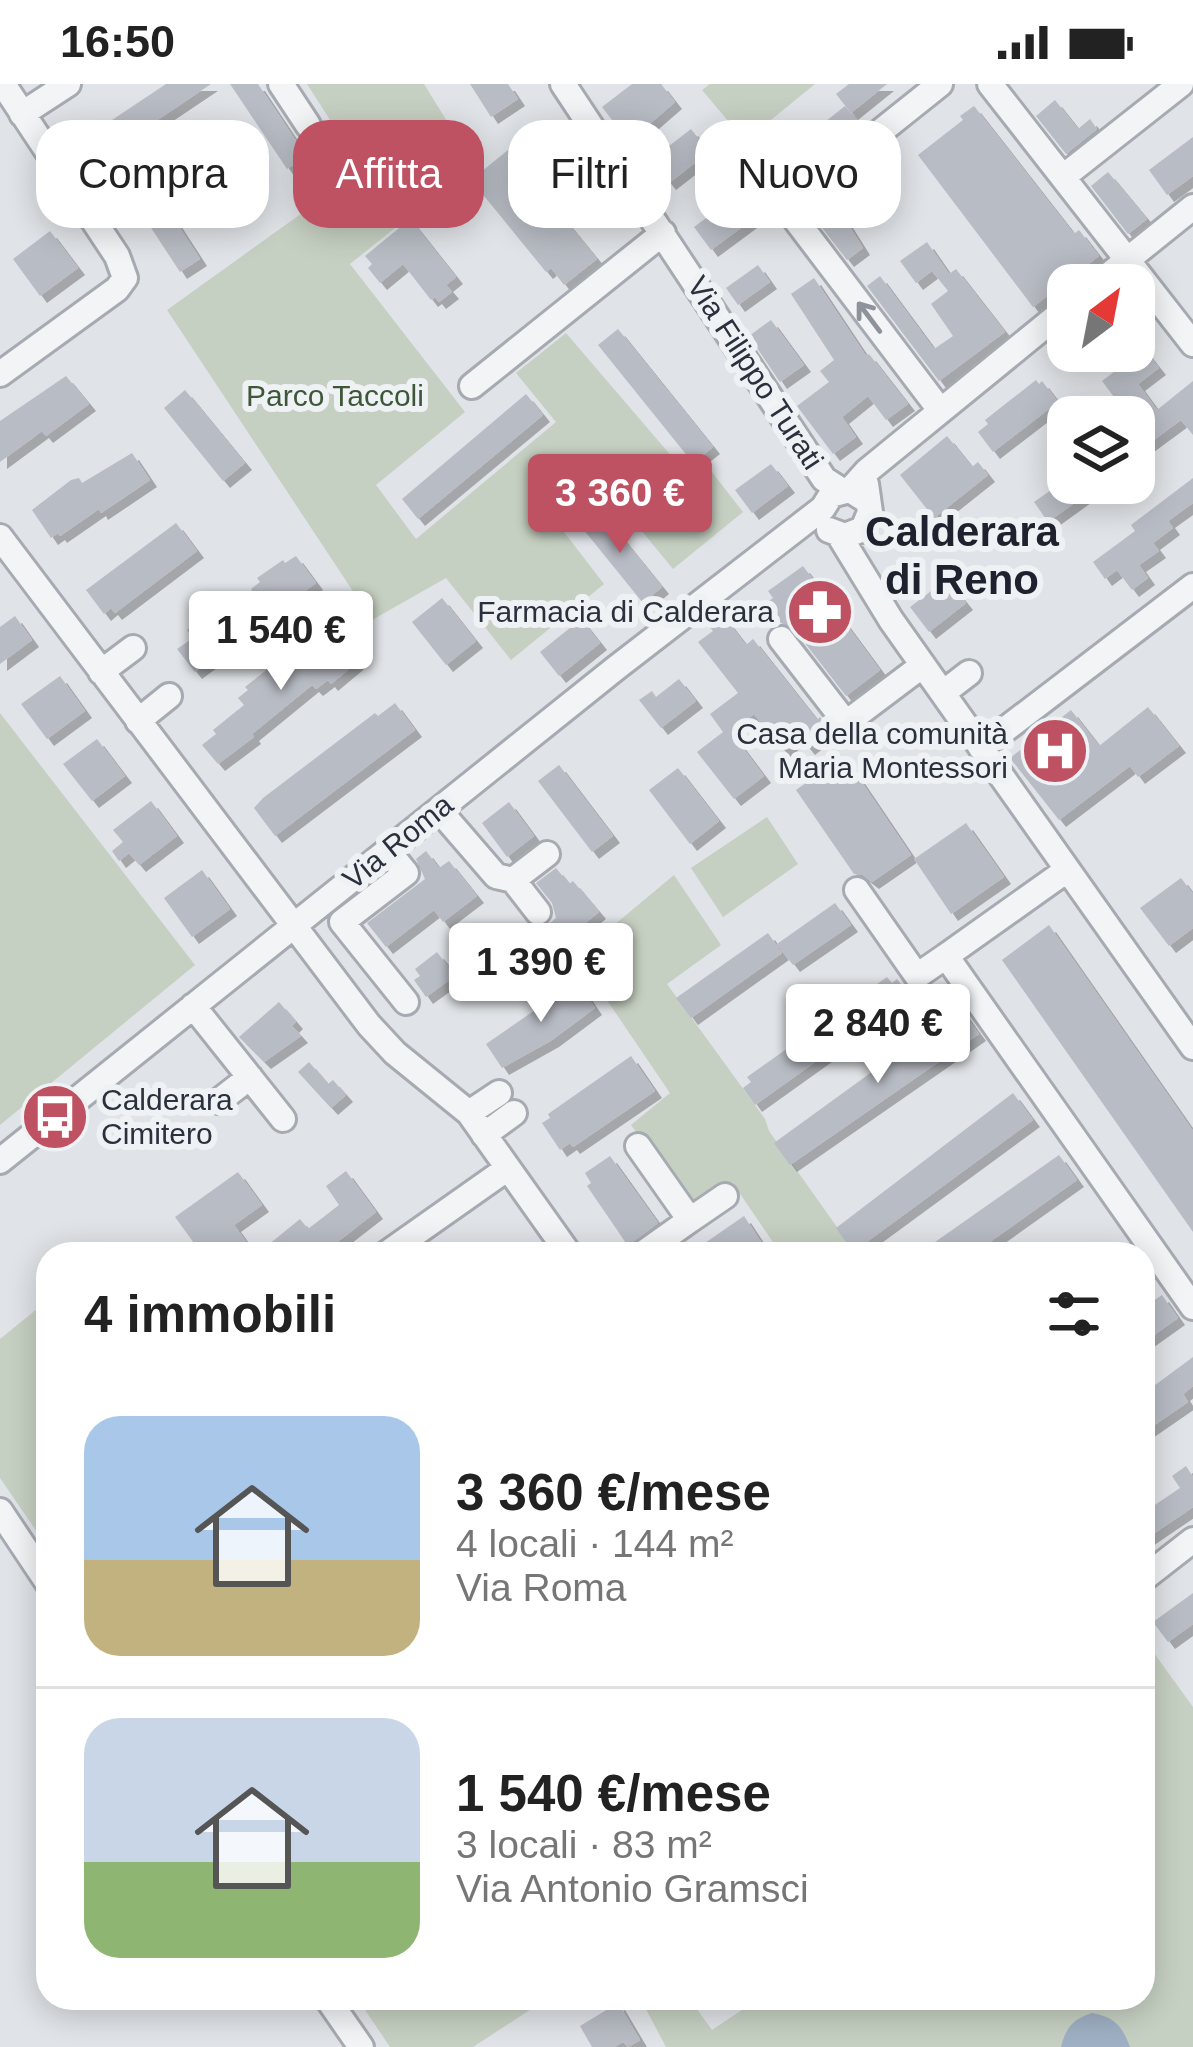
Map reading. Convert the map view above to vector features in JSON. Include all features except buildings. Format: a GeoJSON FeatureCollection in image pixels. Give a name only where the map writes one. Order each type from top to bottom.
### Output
{"type":"FeatureCollection","features":[{"type":"Feature","properties":{"kind":"street"},"geometry":{"type":"LineString","coordinates":[[0,374],[117,289],[125,278],[117,256],[3,84]]}},
{"type":"Feature","properties":{"kind":"street"},"geometry":{"type":"LineString","coordinates":[[22,114],[68,84]]}},
{"type":"Feature","properties":{"kind":"street"},"geometry":{"type":"LineString","coordinates":[[281,84],[305,120]]}},
{"type":"Feature","properties":{"kind":"street","name":"Via Filippo Turati"},"geometry":{"type":"LineString","coordinates":[[564,84],[841,507],[859,570],[1193,1047]]}},
{"type":"Feature","properties":{"kind":"street"},"geometry":{"type":"LineString","coordinates":[[940,84],[786,207],[940,410]]}},
{"type":"Feature","properties":{"kind":"street"},"geometry":{"type":"LineString","coordinates":[[990,84],[1193,344]]}},
{"type":"Feature","properties":{"kind":"street"},"geometry":{"type":"LineString","coordinates":[[1063,177],[1181,84]]}},
{"type":"Feature","properties":{"kind":"street"},"geometry":{"type":"LineString","coordinates":[[1122,264],[1193,207]]}},
{"type":"Feature","properties":{"kind":"street"},"geometry":{"type":"LineString","coordinates":[[472,386],[663,233]]}},
{"type":"Feature","properties":{"kind":"street"},"geometry":{"type":"LineString","coordinates":[[841,507],[873,466],[1047,324]]}},
{"type":"Feature","properties":{"kind":"street","name":"Via Roma"},"geometry":{"type":"LineString","coordinates":[[0,1161],[797,526],[841,507]]}},
{"type":"Feature","properties":{"kind":"street"},"geometry":{"type":"LineString","coordinates":[[0,538],[382,1040],[469,1113],[560,1242]]}},
{"type":"Feature","properties":{"kind":"street"},"geometry":{"type":"LineString","coordinates":[[980,748],[1193,586]]}},
{"type":"Feature","properties":{"kind":"street"},"geometry":{"type":"LineString","coordinates":[[781,639],[846,723],[923,665]]}},
{"type":"Feature","properties":{"kind":"street"},"geometry":{"type":"LineString","coordinates":[[101,672],[133,648]]}},
{"type":"Feature","properties":{"kind":"street"},"geometry":{"type":"LineString","coordinates":[[943,693],[969,673]]}},
{"type":"Feature","properties":{"kind":"street"},"geometry":{"type":"LineString","coordinates":[[138,721],[169,696]]}},
{"type":"Feature","properties":{"kind":"street"},"geometry":{"type":"LineString","coordinates":[[439,810],[496,877],[513,880],[538,912]]}},
{"type":"Feature","properties":{"kind":"street"},"geometry":{"type":"LineString","coordinates":[[342,922],[406,873],[388,851]]}},
{"type":"Feature","properties":{"kind":"street"},"geometry":{"type":"LineString","coordinates":[[513,880],[547,854]]}},
{"type":"Feature","properties":{"kind":"street"},"geometry":{"type":"LineString","coordinates":[[857,890],[917,976],[1066,870]]}},
{"type":"Feature","properties":{"kind":"street"},"geometry":{"type":"LineString","coordinates":[[323,902],[406,1002]]}},
{"type":"Feature","properties":{"kind":"street"},"geometry":{"type":"LineString","coordinates":[[946,956],[962,995],[1147,1242]]}},
{"type":"Feature","properties":{"kind":"street"},"geometry":{"type":"LineString","coordinates":[[193,1006],[284,1119]]}},
{"type":"Feature","properties":{"kind":"street"},"geometry":{"type":"LineString","coordinates":[[219,1101],[250,1077]]}},
{"type":"Feature","properties":{"kind":"street"},"geometry":{"type":"LineString","coordinates":[[469,1113],[506,1103],[484,1135]]}},
{"type":"Feature","properties":{"kind":"street"},"geometry":{"type":"LineString","coordinates":[[1036,1131],[1053,1132],[1063,1125]]}},
{"type":"Feature","properties":{"kind":"street"},"geometry":{"type":"LineString","coordinates":[[638,1146],[690,1220]]}},
{"type":"Feature","properties":{"kind":"street"},"geometry":{"type":"LineString","coordinates":[[403,1242],[508,1168]]}},
{"type":"Feature","properties":{"kind":"street"},"geometry":{"type":"LineString","coordinates":[[659,1242],[725,1196]]}},
{"type":"Feature","properties":{"kind":"street"},"geometry":{"type":"LineString","coordinates":[[1155,1254],[1193,1307]]}},
{"type":"Feature","properties":{"kind":"street"},"geometry":{"type":"LineString","coordinates":[[0,1511],[36,1565]]}},
{"type":"Feature","properties":{"kind":"street"},"geometry":{"type":"LineString","coordinates":[[1155,1570],[1193,1540]]}},
{"type":"Feature","properties":{"kind":"street"},"geometry":{"type":"LineString","coordinates":[[335,2010],[361,2047]]}},
{"type":"Feature","properties":{"kind":"green space"},"geometry":{"type":"Polygon","coordinates":[[[307,84],[424,84],[446,120],[330,120],[307,84]]]}},
{"type":"Feature","properties":{"kind":"green space"},"geometry":{"type":"Polygon","coordinates":[[[710,84],[815,84],[771,120],[727,120],[702,90],[710,84]]]}},
{"type":"Feature","properties":{"kind":"green space","name":"Parco Taccoli"},"geometry":{"type":"Polygon","coordinates":[[[293,220],[293,228],[395,228],[350,264],[465,412],[376,485],[416,539],[556,422],[516,373],[566,333],[691,479],[708,467],[743,512],[673,569],[600,480],[554,519],[604,584],[511,660],[446,578],[372,620],[167,310],[293,220]]]}},
{"type":"Feature","properties":{"kind":"green space"},"geometry":{"type":"Polygon","coordinates":[[[0,713],[195,965],[0,1125],[0,713]]]}},
{"type":"Feature","properties":{"kind":"green space"},"geometry":{"type":"Polygon","coordinates":[[[767,817],[798,864],[723,917],[691,868],[767,817]]]}},
{"type":"Feature","properties":{"kind":"green space"},"geometry":{"type":"Polygon","coordinates":[[[674,875],[721,945],[667,984],[848,1242],[773,1242],[732,1182],[692,1209],[631,1125],[670,1093],[577,956],[674,875]]]}},
{"type":"Feature","properties":{"kind":"green space"},"geometry":{"type":"Polygon","coordinates":[[[36,1310],[36,1530],[0,1478],[0,1339],[36,1310]]]}},
{"type":"Feature","properties":{"kind":"green space"},"geometry":{"type":"Polygon","coordinates":[[[1155,1655],[1193,1707],[1193,2047],[666,2047],[646,2010],[698,2010],[712,2030],[742,2010],[1155,2010],[1155,1655]]]}},
{"type":"Feature","properties":{"kind":"green space"},"geometry":{"type":"Polygon","coordinates":[[[365,2010],[530,2010],[473,2047],[390,2047],[365,2010]]]}},
{"type":"Feature","properties":{"kind":"water"},"geometry":{"type":"Polygon","coordinates":[[[1092,2013],[1117,2024],[1130,2047],[1061,2047],[1071,2025],[1092,2013]]]}},
{"type":"Feature","properties":{"kind":"place","name":"Farmacia di Calderara"},"geometry":{"type":"Point","coordinates":[820,612]}},
{"type":"Feature","properties":{"kind":"place","name":"Casa della comunità Maria Montessori"},"geometry":{"type":"Point","coordinates":[1055,751]}},
{"type":"Feature","properties":{"kind":"place","name":"Calderara Cimitero"},"geometry":{"type":"Point","coordinates":[55,1117]}},
{"type":"Feature","properties":{"kind":"district","name":"Calderara di Reno"},"geometry":{"type":"Point","coordinates":[962,555]}}]}
